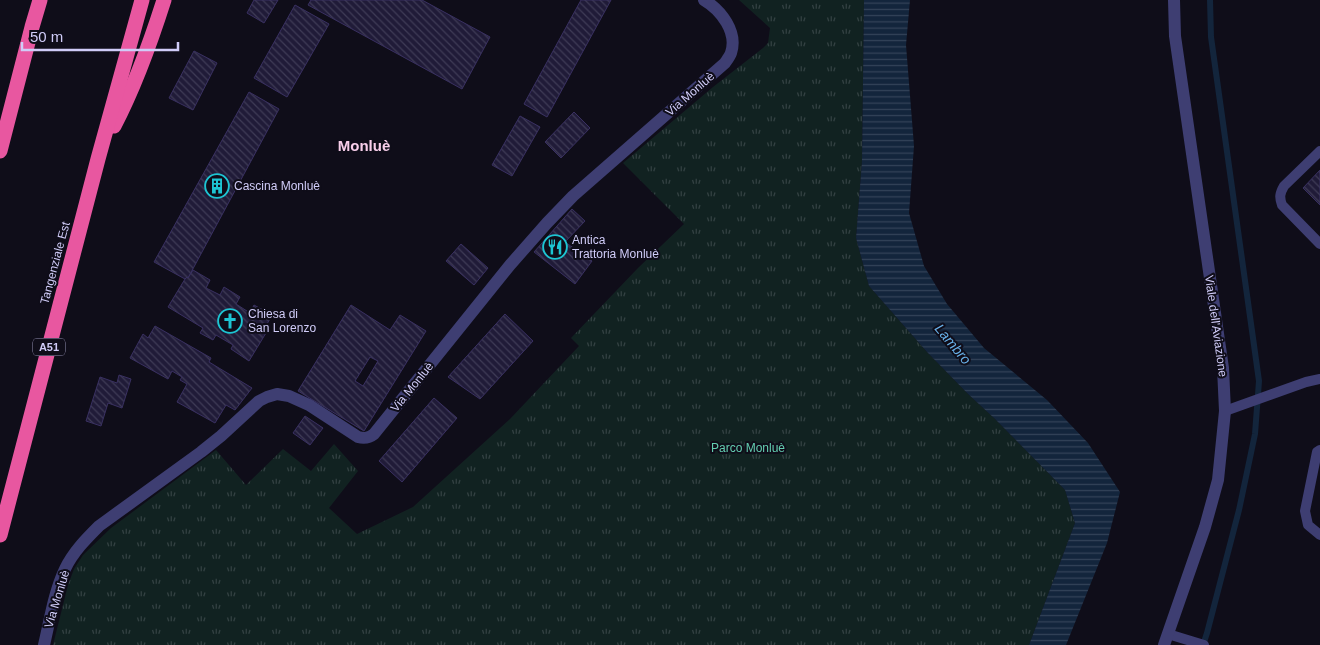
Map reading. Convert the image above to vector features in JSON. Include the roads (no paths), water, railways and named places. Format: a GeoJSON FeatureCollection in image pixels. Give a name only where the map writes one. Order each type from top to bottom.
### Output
{"type":"FeatureCollection","features":[{"type":"Feature","properties":{"kind":"highway"},"geometry":{"type":"LineString","coordinates":[[32,0],[32,27]]}},
{"type":"Feature","properties":{"kind":"highway"},"geometry":{"type":"LineString","coordinates":[[0,151],[40,0]]}},
{"type":"Feature","properties":{"kind":"highway","name":"Tangenziale Est"},"geometry":{"type":"LineString","coordinates":[[0,535],[98,159],[142,0]]}},
{"type":"Feature","properties":{"kind":"highway"},"geometry":{"type":"LineString","coordinates":[[98,159],[143,64],[164,0]]}},
{"type":"Feature","properties":{"kind":"street","name":"Via Monluè"},"geometry":{"type":"LineString","coordinates":[[44,645],[65,569],[73,555],[84,542],[100,526],[221,436],[266,397],[277,394],[289,396],[309,405],[358,437],[369,438],[374,434],[510,265],[547,223],[573,196],[725,63],[731,53],[733,42],[731,30],[723,17],[704,0]]}},
{"type":"Feature","properties":{"kind":"street","name":"Viale dell'Aviazione"},"geometry":{"type":"LineString","coordinates":[[1166,640],[1205,527],[1218,480],[1225,411],[1223,368],[1175,36],[1174,0]]}},
{"type":"Feature","properties":{"kind":"lane"},"geometry":{"type":"LineString","coordinates":[[1320,151],[1284,186],[1279,199],[1282,205],[1320,244]]}},
{"type":"Feature","properties":{"kind":"lane"},"geometry":{"type":"LineString","coordinates":[[1225,411],[1306,382],[1320,379]]}},
{"type":"Feature","properties":{"kind":"lane"},"geometry":{"type":"LineString","coordinates":[[1320,450],[1317,452],[1305,511],[1308,525],[1320,535]]}},
{"type":"Feature","properties":{"kind":"lane"},"geometry":{"type":"LineString","coordinates":[[1166,640],[1204,645]]}},
{"type":"Feature","properties":{"kind":"water","name":"Lambro"},"geometry":{"type":"Polygon","coordinates":[[[864,0],[910,0],[906,45],[914,146],[909,213],[924,266],[947,304],[984,348],[1047,400],[1088,443],[1120,492],[1107,543],[1066,645],[1029,645],[1075,523],[1065,490],[927,352],[869,286],[856,238],[862,161],[864,0]]]}},
{"type":"Feature","properties":{"kind":"waterway"},"geometry":{"type":"LineString","coordinates":[[1203,645],[1239,510],[1255,434],[1259,381],[1211,37],[1210,0]]}},
{"type":"Feature","properties":{"kind":"place","name":"Cascina Monluè"},"geometry":{"type":"Point","coordinates":[217,186]}},
{"type":"Feature","properties":{"kind":"place","name":"Antica Trattoria Monluè"},"geometry":{"type":"Point","coordinates":[555,247]}},
{"type":"Feature","properties":{"kind":"place","name":"Chiesa di San Lorenzo"},"geometry":{"type":"Point","coordinates":[230,321]}},
{"type":"Feature","properties":{"kind":"district","name":"Monluè"},"geometry":{"type":"Point","coordinates":[364,145]}},
{"type":"Feature","properties":{"kind":"park label","name":"Parco Monluè"},"geometry":{"type":"Point","coordinates":[748,448]}}]}
